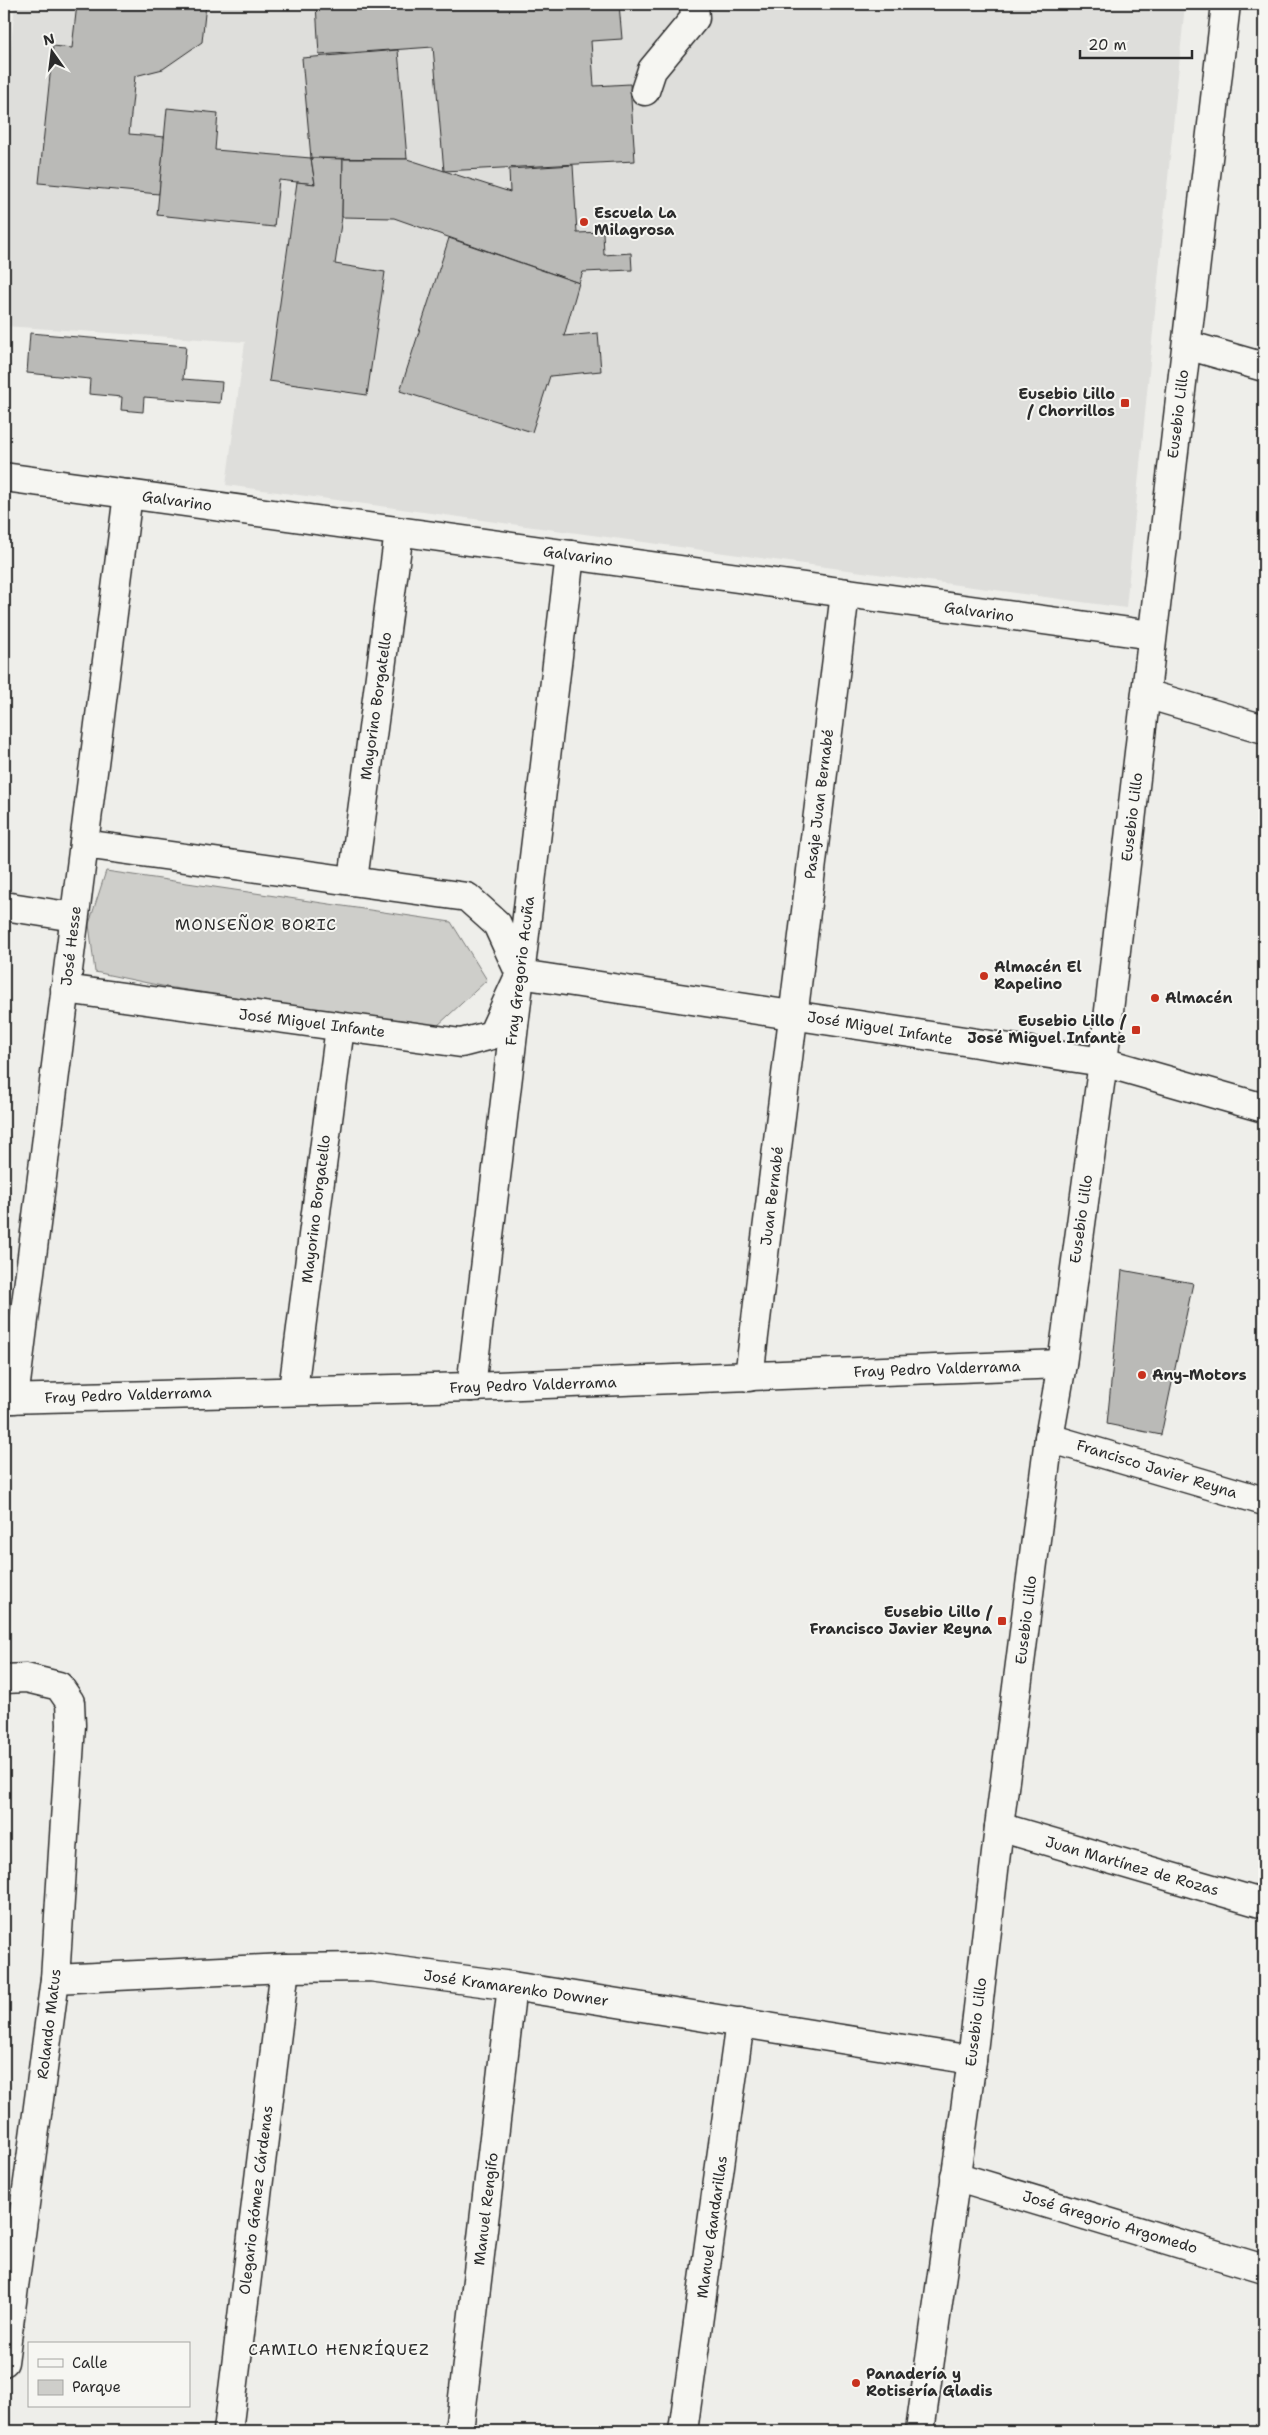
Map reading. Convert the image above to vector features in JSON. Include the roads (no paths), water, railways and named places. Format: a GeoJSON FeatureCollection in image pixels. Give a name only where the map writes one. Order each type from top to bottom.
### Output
{"type":"FeatureCollection","features":[{"type":"Feature","properties":{"kind":"street"},"geometry":{"type":"LineString","coordinates":[[644,91],[652,70],[695,18],[694,4]]}},
{"type":"Feature","properties":{"kind":"street","name":"Eusebio Lillo"},"geometry":{"type":"LineString","coordinates":[[920,2431],[972,2060],[999,1827],[1049,1438],[1062,1364],[1103,1062],[1226,4]]}},
{"type":"Feature","properties":{"kind":"street"},"geometry":{"type":"LineString","coordinates":[[1186,345],[1264,367]]}},
{"type":"Feature","properties":{"kind":"street","name":"Galvarino"},"geometry":{"type":"LineString","coordinates":[[4,477],[1152,636]]}},
{"type":"Feature","properties":{"kind":"street","name":"José Hesse"},"geometry":{"type":"LineString","coordinates":[[9,1399],[66,989],[128,494]]}},
{"type":"Feature","properties":{"kind":"street","name":"Mayorino Borgatello"},"geometry":{"type":"LineString","coordinates":[[353,880],[399,532]]}},
{"type":"Feature","properties":{"kind":"street","name":"Fray Gregorio Acuña"},"geometry":{"type":"LineString","coordinates":[[471,1387],[570,555]]}},
{"type":"Feature","properties":{"kind":"street","name":"Pasaje Juan Bernabé"},"geometry":{"type":"LineString","coordinates":[[794,1015],[845,593]]}},
{"type":"Feature","properties":{"kind":"street"},"geometry":{"type":"LineString","coordinates":[[1146,694],[1264,729]]}},
{"type":"Feature","properties":{"kind":"street"},"geometry":{"type":"LineString","coordinates":[[84,844],[467,897],[497,924],[520,974]]}},
{"type":"Feature","properties":{"kind":"street"},"geometry":{"type":"LineString","coordinates":[[4,906],[74,916]]}},
{"type":"Feature","properties":{"kind":"street","name":"José Miguel Infante"},"geometry":{"type":"LineString","coordinates":[[66,989],[460,1042],[492,1035],[520,974],[1103,1062],[1264,1108]]}},
{"type":"Feature","properties":{"kind":"street","name":"Juan Bernabé"},"geometry":{"type":"LineString","coordinates":[[750,1377],[794,1015]]}},
{"type":"Feature","properties":{"kind":"street","name":"Mayorino Borgatello"},"geometry":{"type":"LineString","coordinates":[[293,1390],[340,1027]]}},
{"type":"Feature","properties":{"kind":"street","name":"Fray Pedro Valderrama"},"geometry":{"type":"LineString","coordinates":[[9,1399],[293,1390],[471,1387],[1062,1364]]}},
{"type":"Feature","properties":{"kind":"street","name":"Francisco Javier Reyna"},"geometry":{"type":"LineString","coordinates":[[1049,1438],[1264,1501]]}},
{"type":"Feature","properties":{"kind":"street","name":"Rolando Matus"},"geometry":{"type":"LineString","coordinates":[[4,1679],[26,1678],[59,1686],[70,1702],[71,1725],[55,1979],[4,2362]]}},
{"type":"Feature","properties":{"kind":"street","name":"Juan Martínez de Rozas"},"geometry":{"type":"LineString","coordinates":[[999,1827],[1264,1904]]}},
{"type":"Feature","properties":{"kind":"street","name":"José Kramarenko Downer"},"geometry":{"type":"LineString","coordinates":[[55,1979],[285,1968],[370,1967],[512,1986],[972,2060]]}},
{"type":"Feature","properties":{"kind":"street","name":"Olegario Gómez Cárdenas"},"geometry":{"type":"LineString","coordinates":[[228,2431],[285,1968]]}},
{"type":"Feature","properties":{"kind":"street","name":"Manuel Rengifo"},"geometry":{"type":"LineString","coordinates":[[459,2431],[512,1986]]}},
{"type":"Feature","properties":{"kind":"street","name":"Manuel Gandarillas"},"geometry":{"type":"LineString","coordinates":[[683,2431],[740,2022]]}},
{"type":"Feature","properties":{"kind":"street","name":"José Gregorio Argomedo"},"geometry":{"type":"LineString","coordinates":[[955,2176],[1264,2269]]}},
{"type":"Feature","properties":{"kind":"place","name":"Escuela La Milagrosa"},"geometry":{"type":"Point","coordinates":[584,222]}},
{"type":"Feature","properties":{"kind":"place","name":"Eusebio Lillo / Chorrillos"},"geometry":{"type":"Point","coordinates":[1125,403]}},
{"type":"Feature","properties":{"kind":"place","name":"Almacén El Rapelino"},"geometry":{"type":"Point","coordinates":[984,976]}},
{"type":"Feature","properties":{"kind":"place","name":"Almacén"},"geometry":{"type":"Point","coordinates":[1155,998]}},
{"type":"Feature","properties":{"kind":"place","name":"Eusebio Lillo / José Miguel Infante"},"geometry":{"type":"Point","coordinates":[1136,1030]}},
{"type":"Feature","properties":{"kind":"place","name":"Any-Motors"},"geometry":{"type":"Point","coordinates":[1142,1375]}},
{"type":"Feature","properties":{"kind":"place","name":"Eusebio Lillo / Francisco Javier Reyna"},"geometry":{"type":"Point","coordinates":[1002,1621]}},
{"type":"Feature","properties":{"kind":"place","name":"Panadería y Rotisería Gladis"},"geometry":{"type":"Point","coordinates":[856,2383]}},
{"type":"Feature","properties":{"kind":"district","name":"MONSEÑOR BORIC"},"geometry":{"type":"Point","coordinates":[256,924]}},
{"type":"Feature","properties":{"kind":"district","name":"CAMILO HENRÍQUEZ"},"geometry":{"type":"Point","coordinates":[339,2349]}}]}
